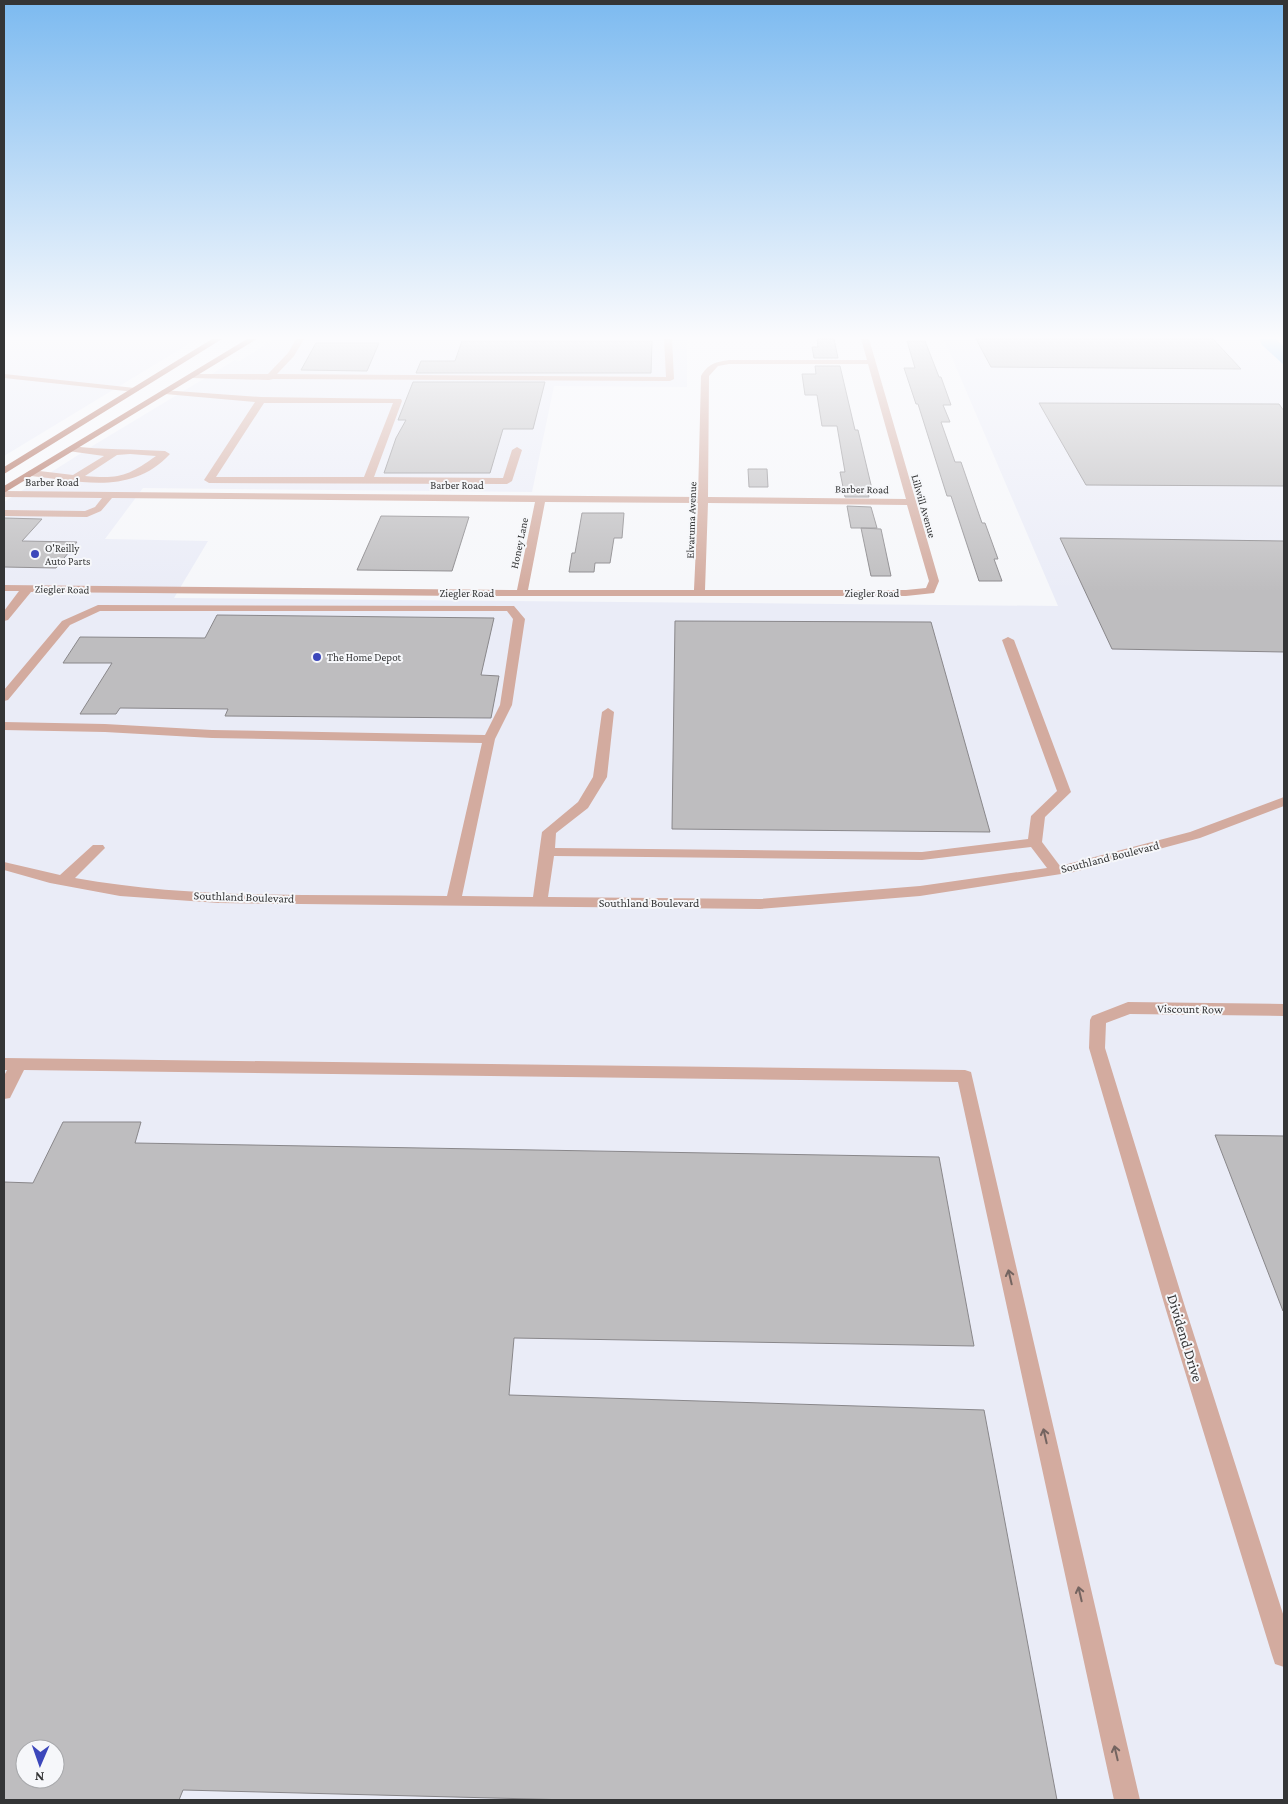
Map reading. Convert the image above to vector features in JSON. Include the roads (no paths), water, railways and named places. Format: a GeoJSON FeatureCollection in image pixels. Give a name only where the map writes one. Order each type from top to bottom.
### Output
{"type":"FeatureCollection","features":[{"type":"Feature","properties":{"kind":"main road"},"geometry":{"type":"LineString","coordinates":[[4,471],[81,423]]}},
{"type":"Feature","properties":{"kind":"main road"},"geometry":{"type":"LineString","coordinates":[[4,490],[114,423]]}},
{"type":"Feature","properties":{"kind":"street"},"geometry":{"type":"LineString","coordinates":[[246,423],[209,480],[507,481],[517,450]]}},
{"type":"Feature","properties":{"kind":"street"},"geometry":{"type":"LineString","coordinates":[[368,480],[390,423]]}},
{"type":"Feature","properties":{"kind":"street","name":"Elvaruma Avenue"},"geometry":{"type":"LineString","coordinates":[[699,592],[704,423]]}},
{"type":"Feature","properties":{"kind":"street","name":"Lillwill Avenue"},"geometry":{"type":"LineString","coordinates":[[889,423],[934,581],[934,586],[930,591]]}},
{"type":"Feature","properties":{"kind":"street"},"geometry":{"type":"LineString","coordinates":[[31,473],[106,481],[128,478],[165,454],[130,451],[101,453],[71,449]]}},
{"type":"Feature","properties":{"kind":"street"},"geometry":{"type":"LineString","coordinates":[[35,495],[89,470],[114,453]]}},
{"type":"Feature","properties":{"kind":"street","name":"Barber Road"},"geometry":{"type":"LineString","coordinates":[[4,494],[911,502]]}},
{"type":"Feature","properties":{"kind":"street"},"geometry":{"type":"LineString","coordinates":[[4,513],[87,514],[98,509],[109,495]]}},
{"type":"Feature","properties":{"kind":"street","name":"Honey Lane"},"geometry":{"type":"LineString","coordinates":[[522,593],[541,498]]}},
{"type":"Feature","properties":{"kind":"street","name":"Ziegler Road"},"geometry":{"type":"LineString","coordinates":[[4,588],[522,593],[906,594],[930,591]]}},
{"type":"Feature","properties":{"kind":"street"},"geometry":{"type":"LineString","coordinates":[[5,615],[27,588]]}},
{"type":"Feature","properties":{"kind":"street"},"geometry":{"type":"LineString","coordinates":[[4,697],[66,622],[98,608],[510,608],[519,619],[508,695],[503,712],[489,739],[453,901]]}},
{"type":"Feature","properties":{"kind":"street"},"geometry":{"type":"LineString","coordinates":[[1008,640],[1064,792],[1038,816],[1035,842],[1057,870]]}},
{"type":"Feature","properties":{"kind":"street"},"geometry":{"type":"LineString","coordinates":[[540,902],[549,832],[583,805],[600,777],[608,712]]}},
{"type":"Feature","properties":{"kind":"street"},"geometry":{"type":"LineString","coordinates":[[4,726],[106,728],[212,734],[489,739]]}},
{"type":"Feature","properties":{"kind":"street","name":"Southland Boulevard"},"geometry":{"type":"LineString","coordinates":[[4,866],[120,891],[219,898],[760,904],[920,891],[1074,868],[1194,835],[1284,801]]}},
{"type":"Feature","properties":{"kind":"street"},"geometry":{"type":"LineString","coordinates":[[547,852],[922,856],[1035,842]]}},
{"type":"Feature","properties":{"kind":"street"},"geometry":{"type":"LineString","coordinates":[[64,880],[98,848]]}},
{"type":"Feature","properties":{"kind":"street","name":"Viscount Row"},"geometry":{"type":"LineString","coordinates":[[1098,1020],[1128,1008],[1284,1010]]}},
{"type":"Feature","properties":{"kind":"street","name":"Dividend Drive"},"geometry":{"type":"LineString","coordinates":[[1098,1020],[1097,1048],[1176,1310],[1284,1655]]}},
{"type":"Feature","properties":{"kind":"street"},"geometry":{"type":"LineString","coordinates":[[4,1092],[11,1064],[964,1076],[1127,1800]]}},
{"type":"Feature","properties":{"kind":"place","name":"O'Reilly Auto Parts"},"geometry":{"type":"Point","coordinates":[35,554]}},
{"type":"Feature","properties":{"kind":"place","name":"The Home Depot"},"geometry":{"type":"Point","coordinates":[317,657]}}]}
